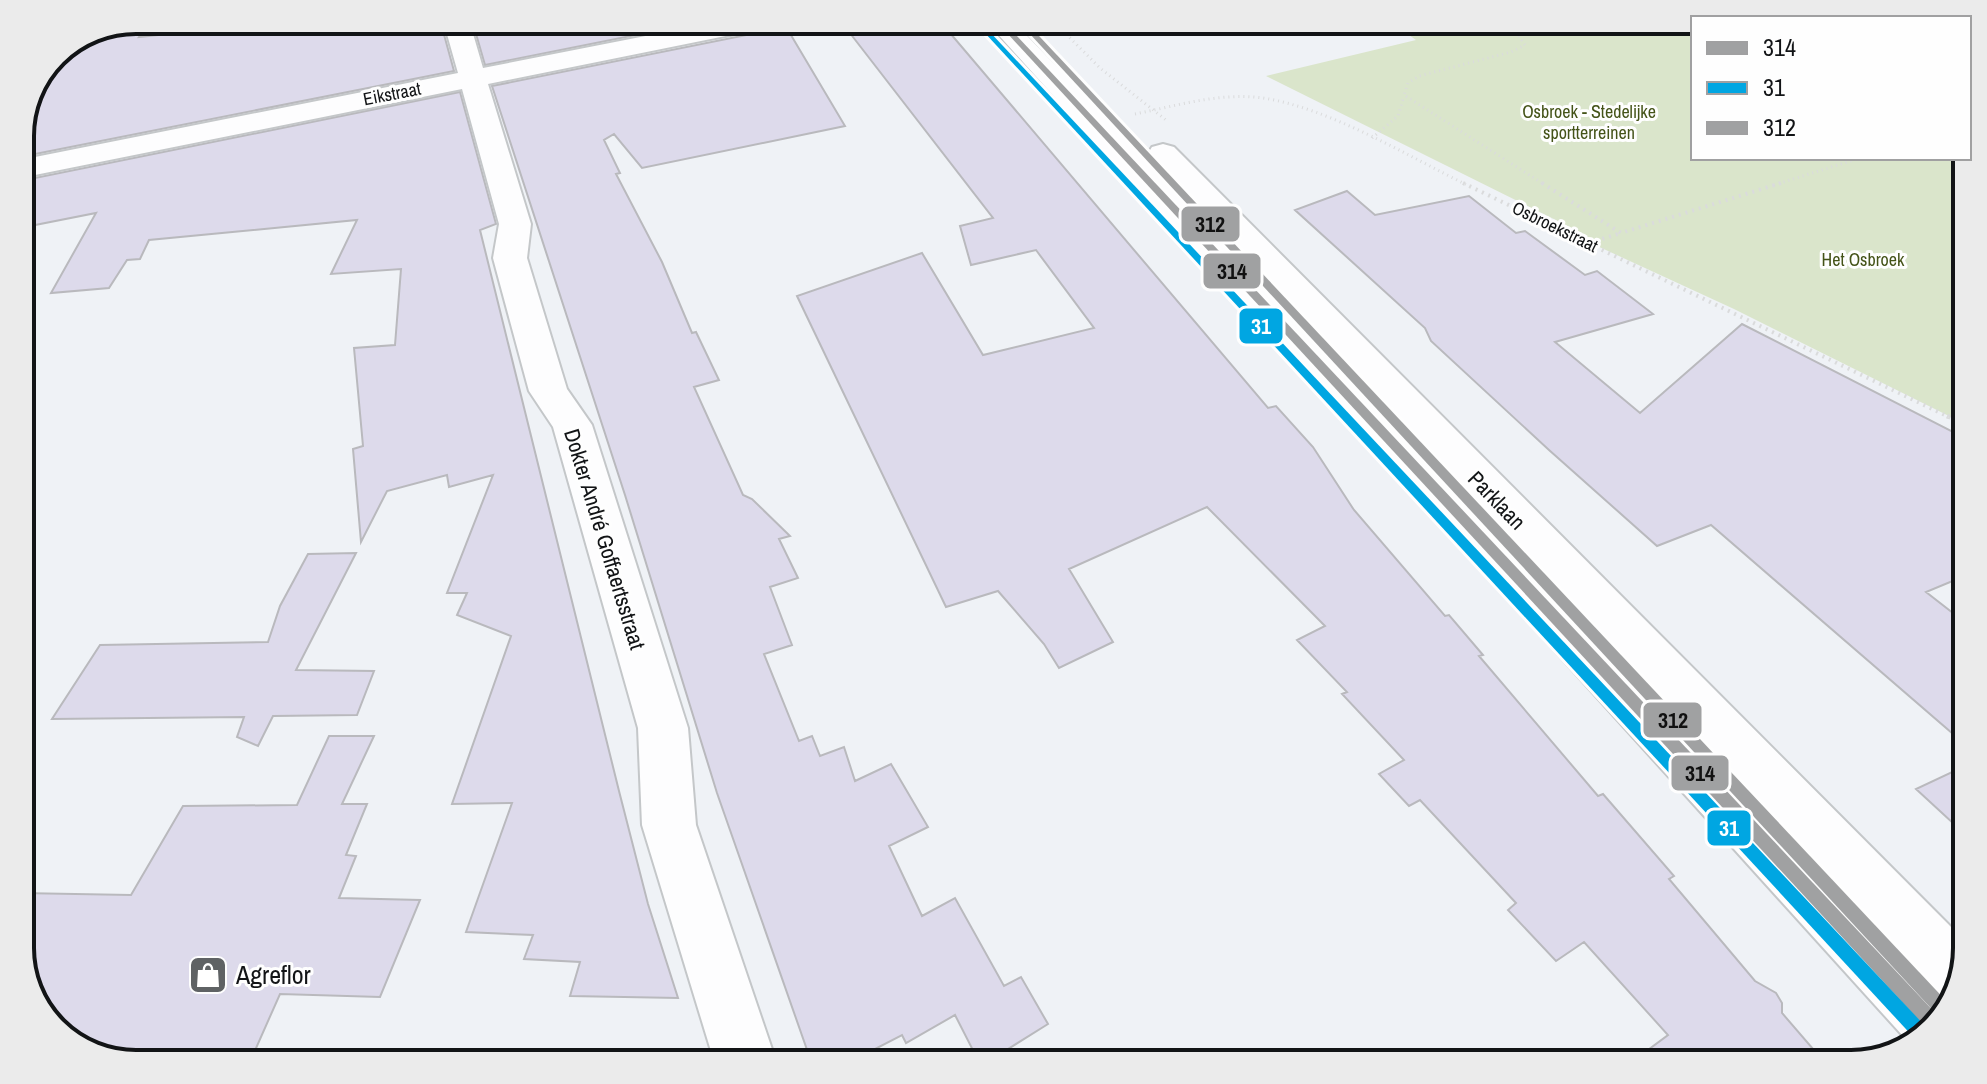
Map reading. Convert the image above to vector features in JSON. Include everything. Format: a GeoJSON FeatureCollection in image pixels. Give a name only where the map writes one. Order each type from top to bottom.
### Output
{"type":"FeatureCollection","features":[{"type":"Feature","properties":{"kind":"main road","name":"Dokter André Goffaertsstraat"},"geometry":{"type":"LineString","coordinates":[[460,34],[515,224],[510,258],[548,391],[572,425],[663,728],[669,825],[741,1050]]}},
{"type":"Feature","properties":{"kind":"main road","name":"Eikstraat"},"geometry":{"type":"LineString","coordinates":[[34,166],[694,34]]}},
{"type":"Feature","properties":{"kind":"main road","name":"Parklaan"},"geometry":{"type":"LineString","coordinates":[[1011,34],[1927,1016]]}},
{"type":"Feature","properties":{"kind":"main road","name":"Parklaan"},"geometry":{"type":"LineString","coordinates":[[1050,34],[1951,969]]}},
{"type":"Feature","properties":{"kind":"path"},"geometry":{"type":"LineString","coordinates":[[1372,138],[1395,122],[1404,106],[1408,83],[1419,76],[1511,52],[1525,45],[1518,34]]}},
{"type":"Feature","properties":{"kind":"path"},"geometry":{"type":"LineString","coordinates":[[1404,95],[1621,233]]}},
{"type":"Feature","properties":{"kind":"path","name":"Osbroekstraat"},"geometry":{"type":"LineString","coordinates":[[1127,116],[1215,98],[1261,98],[1307,108],[1953,418]]}},
{"type":"Feature","properties":{"kind":"path"},"geometry":{"type":"LineString","coordinates":[[1588,243],[1854,160]]}},
{"type":"Feature","properties":{"kind":"green space"},"geometry":{"type":"Polygon","coordinates":[[[1408,34],[1691,34],[1691,160],[1953,160],[1953,418],[1734,309],[1582,239],[1588,236],[1266,76],[1416,40],[1408,34]]]}},
{"type":"Feature","properties":{"kind":"building"},"geometry":{"type":"Polygon","coordinates":[[[444,34],[454,71],[34,154],[37,109],[55,74],[85,48],[103,39],[122,35],[444,34]]]}},
{"type":"Feature","properties":{"kind":"building"},"geometry":{"type":"Polygon","coordinates":[[[476,34],[641,34],[485,65],[476,34]]]}},
{"type":"Feature","properties":{"kind":"building"},"geometry":{"type":"Polygon","coordinates":[[[751,34],[790,34],[845,126],[642,168],[614,134],[604,140],[620,173],[616,174],[662,262],[692,333],[696,332],[719,380],[694,387],[743,495],[752,499],[790,536],[779,539],[798,578],[770,587],[792,645],[764,654],[799,741],[812,736],[820,756],[844,747],[855,781],[891,764],[928,827],[889,846],[922,916],[955,898],[1004,986],[1021,977],[1048,1024],[1006,1050],[973,1050],[955,1015],[906,1043],[902,1035],[873,1050],[807,1050],[717,793],[625,495],[492,86],[751,34]]]}},
{"type":"Feature","properties":{"kind":"building"},"geometry":{"type":"Polygon","coordinates":[[[851,34],[951,34],[1268,408],[1276,406],[1313,447],[1354,510],[1445,616],[1449,615],[1483,655],[1479,656],[1598,796],[1603,794],[1674,876],[1669,879],[1755,981],[1776,993],[1782,1003],[1782,1013],[1814,1050],[1648,1050],[1668,1035],[1584,942],[1556,961],[1508,910],[1516,903],[1420,800],[1409,806],[1379,774],[1404,760],[1342,694],[1347,692],[1297,640],[1325,626],[1207,507],[1069,569],[1113,642],[1059,668],[1044,644],[998,591],[946,607],[797,296],[922,253],[983,355],[1094,328],[1036,250],[971,265],[960,226],[993,218],[851,34]]]}},
{"type":"Feature","properties":{"kind":"building"},"geometry":{"type":"Polygon","coordinates":[[[460,92],[496,224],[480,230],[648,904],[678,998],[570,996],[580,962],[524,959],[533,935],[466,932],[512,803],[452,804],[511,636],[457,615],[467,593],[447,593],[493,475],[449,487],[447,475],[387,491],[361,542],[353,449],[363,446],[354,348],[395,345],[401,269],[331,274],[357,220],[149,240],[140,259],[127,260],[109,288],[51,293],[96,213],[34,225],[34,178],[460,92]]]}},
{"type":"Feature","properties":{"kind":"building"},"geometry":{"type":"Polygon","coordinates":[[[1347,191],[1375,215],[1469,196],[1516,233],[1525,231],[1585,275],[1597,271],[1653,314],[1555,342],[1640,413],[1742,324],[1953,432],[1953,581],[1926,592],[1953,613],[1953,734],[1711,525],[1657,546],[1431,341],[1425,328],[1295,210],[1347,191]]]}},
{"type":"Feature","properties":{"kind":"building"},"geometry":{"type":"Polygon","coordinates":[[[356,553],[296,670],[374,671],[357,715],[273,716],[258,746],[237,737],[244,717],[52,719],[100,645],[268,642],[280,606],[308,554],[356,553]]]}},
{"type":"Feature","properties":{"kind":"building","name":"Agreflor"},"geometry":{"type":"Polygon","coordinates":[[[329,736],[374,736],[342,804],[367,804],[346,855],[356,856],[339,898],[420,900],[380,997],[280,994],[255,1050],[136,1050],[109,1047],[79,1033],[59,1015],[44,993],[36,968],[34,893],[131,895],[183,806],[297,805],[329,736]]]}},
{"type":"Feature","properties":{"kind":"building"},"geometry":{"type":"Polygon","coordinates":[[[1953,772],[1953,823],[1916,789],[1953,772]]]}},
{"type":"Feature","properties":{"kind":"transit line","name":"31"},"geometry":{"type":"LineString","coordinates":[[989,34],[1915,1027]]}},
{"type":"Feature","properties":{"kind":"transit line","name":"314"},"geometry":{"type":"LineString","coordinates":[[1011,34],[1927,1016]]}},
{"type":"Feature","properties":{"kind":"transit line","name":"312"},"geometry":{"type":"LineString","coordinates":[[1033,34],[1937,1003]]}},
{"type":"Feature","properties":{"kind":"place","name":"Agreflor"},"geometry":{"type":"Point","coordinates":[208,975]}},
{"type":"Feature","properties":{"kind":"park label","name":"Osbroek - Stedelijke sportterreinen"},"geometry":{"type":"Point","coordinates":[1589,122]}},
{"type":"Feature","properties":{"kind":"park label","name":"Het Osbroek"},"geometry":{"type":"Point","coordinates":[1863,260]}}]}
